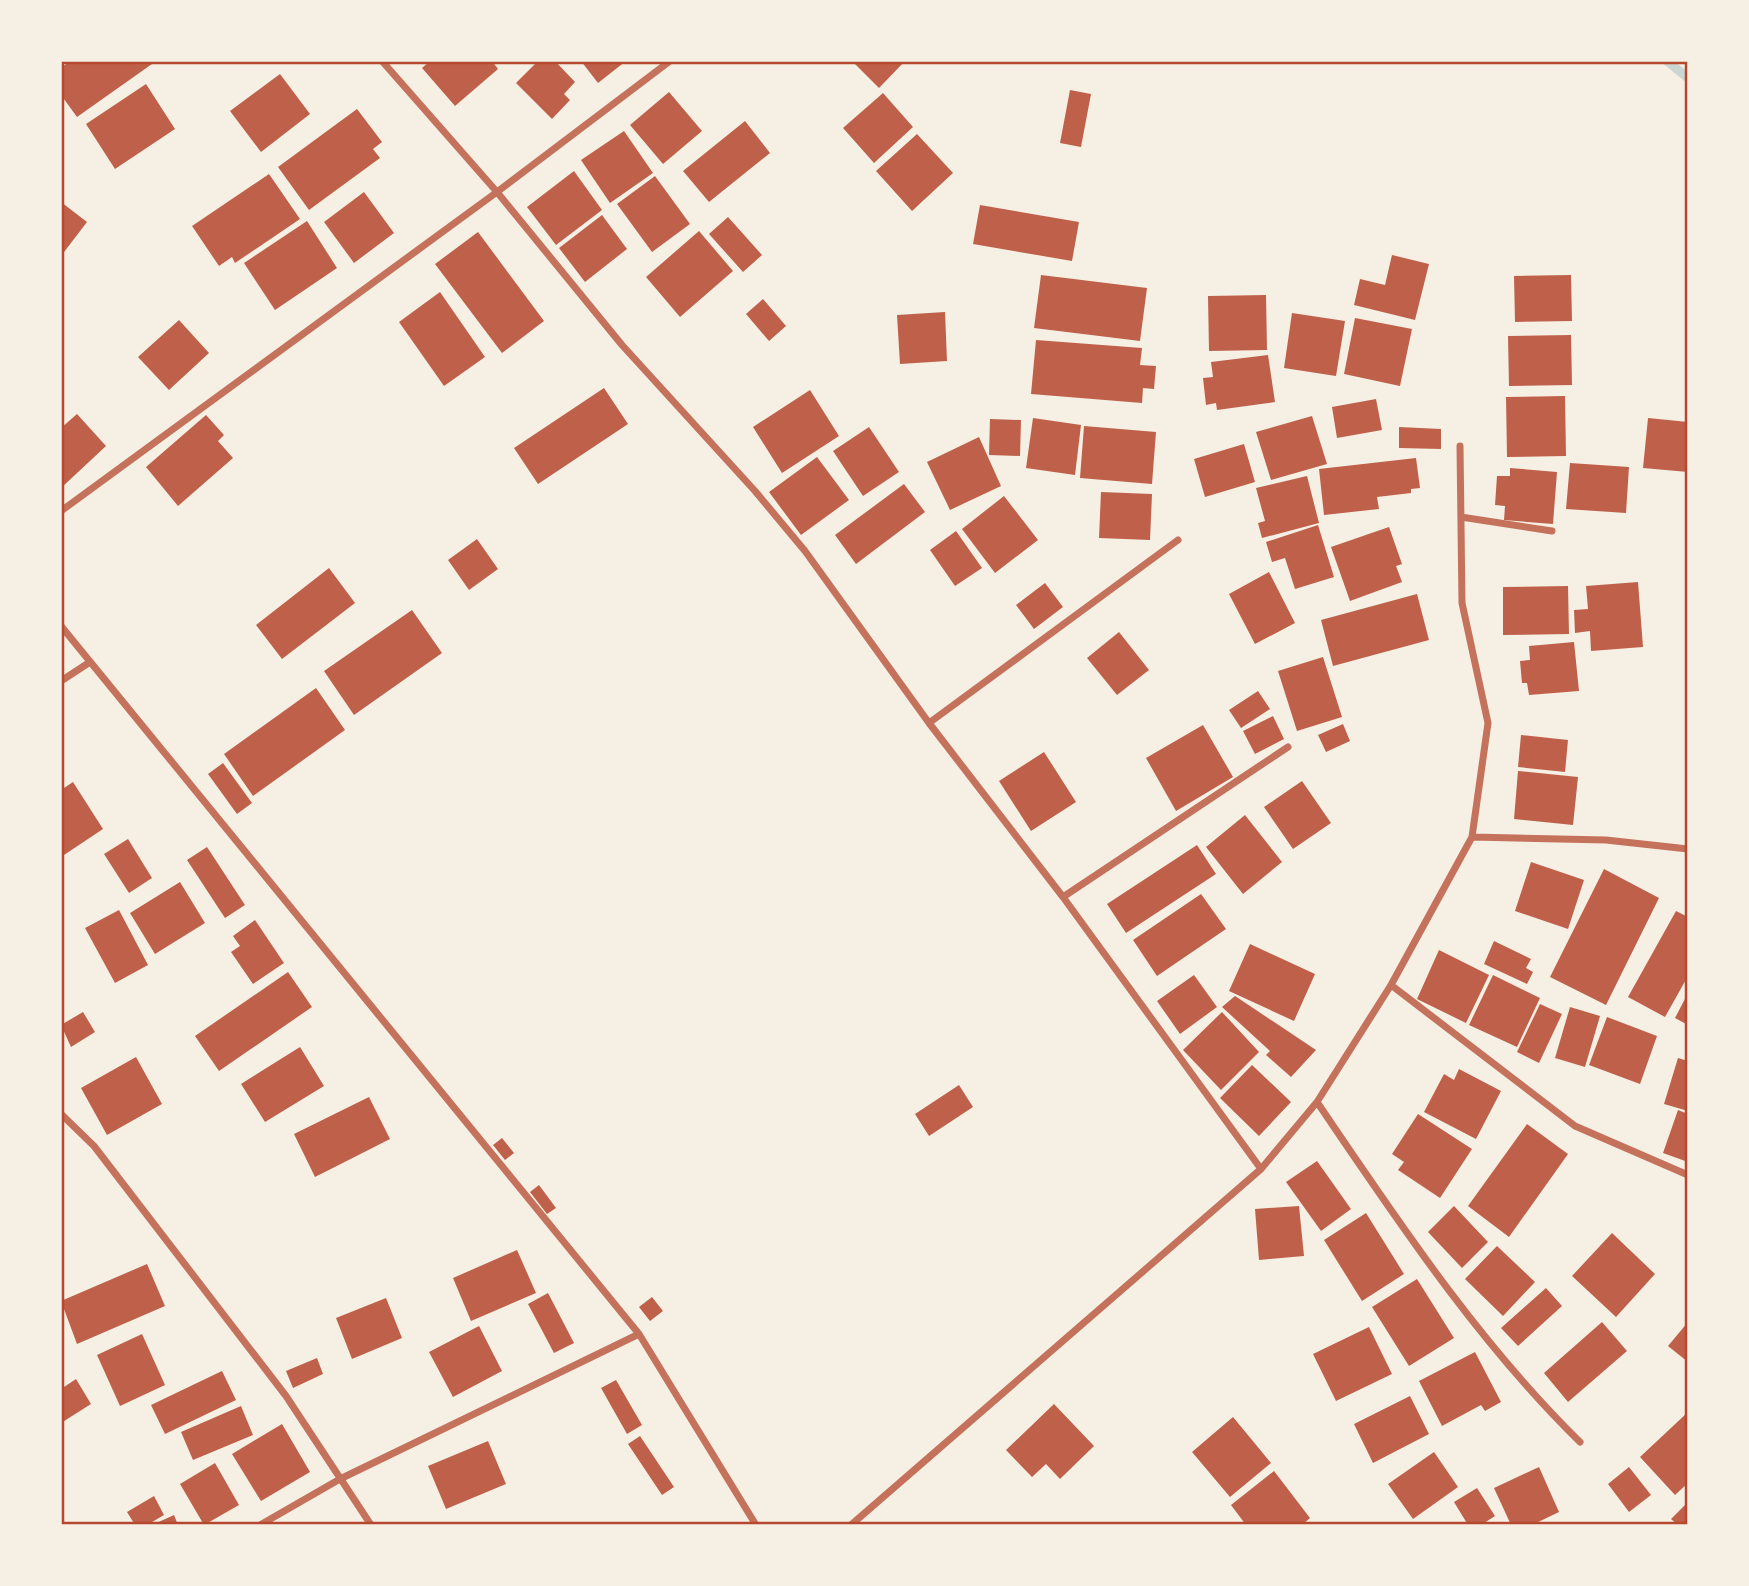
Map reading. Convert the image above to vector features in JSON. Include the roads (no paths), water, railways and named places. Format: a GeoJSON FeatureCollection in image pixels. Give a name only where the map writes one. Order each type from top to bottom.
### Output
{"type":"FeatureCollection","features":[{"type":"Feature","properties":{"kind":"street"},"geometry":{"type":"LineString","coordinates":[[382,61],[498,192],[622,345],[755,491],[805,551],[929,723],[1063,897],[1261,1169]]}},
{"type":"Feature","properties":{"kind":"street"},"geometry":{"type":"LineString","coordinates":[[61,511],[498,192],[670,61]]}},
{"type":"Feature","properties":{"kind":"street"},"geometry":{"type":"LineString","coordinates":[[851,1525],[1261,1169],[1317,1102],[1391,985],[1472,837],[1488,723],[1462,603],[1460,446]]}},
{"type":"Feature","properties":{"kind":"street"},"geometry":{"type":"LineString","coordinates":[[1461,517],[1552,531]]}},
{"type":"Feature","properties":{"kind":"street"},"geometry":{"type":"LineString","coordinates":[[929,723],[1178,540]]}},
{"type":"Feature","properties":{"kind":"street"},"geometry":{"type":"LineString","coordinates":[[61,626],[639,1334],[756,1525]]}},
{"type":"Feature","properties":{"kind":"street"},"geometry":{"type":"LineString","coordinates":[[61,681],[90,662]]}},
{"type":"Feature","properties":{"kind":"street"},"geometry":{"type":"LineString","coordinates":[[1063,897],[1288,747]]}},
{"type":"Feature","properties":{"kind":"street"},"geometry":{"type":"LineString","coordinates":[[1472,837],[1606,839],[1688,849]]}},
{"type":"Feature","properties":{"kind":"street"},"geometry":{"type":"LineString","coordinates":[[1391,985],[1575,1126],[1688,1175]]}},
{"type":"Feature","properties":{"kind":"street"},"geometry":{"type":"LineString","coordinates":[[1317,1102],[1406,1234],[1480,1331],[1541,1404],[1580,1442]]}},
{"type":"Feature","properties":{"kind":"street"},"geometry":{"type":"LineString","coordinates":[[61,1114],[94,1146],[286,1396],[371,1525]]}},
{"type":"Feature","properties":{"kind":"street"},"geometry":{"type":"LineString","coordinates":[[260,1525],[340,1479],[639,1334]]}},
{"type":"Feature","properties":{"kind":"waterway"},"geometry":{"type":"LineString","coordinates":[[1667,61],[1688,78]]}}]}
